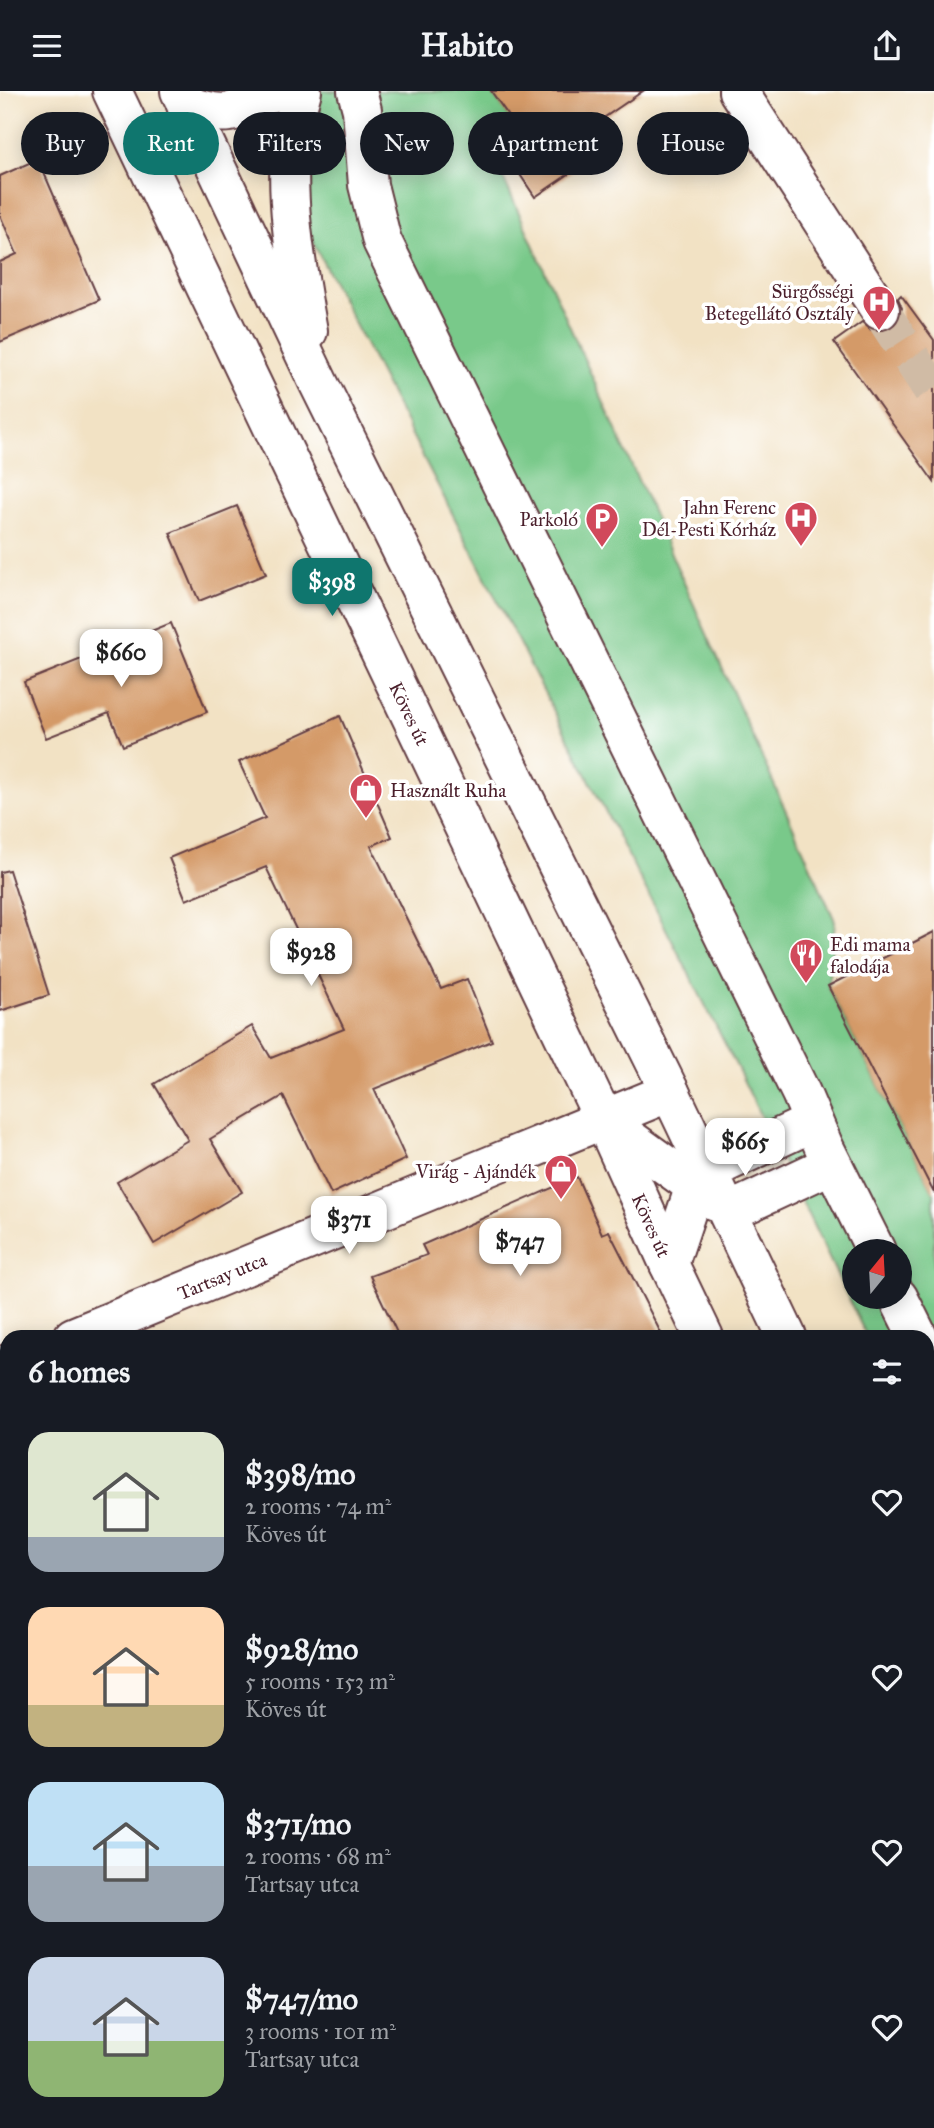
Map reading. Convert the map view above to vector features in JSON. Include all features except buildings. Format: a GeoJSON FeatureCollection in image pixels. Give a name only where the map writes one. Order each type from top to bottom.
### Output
{"type":"FeatureCollection","features":[{"type":"Feature","properties":{"kind":"street","name":"Köves út"},"geometry":{"type":"LineString","coordinates":[[112,91],[123,113]]}},
{"type":"Feature","properties":{"kind":"street"},"geometry":{"type":"LineString","coordinates":[[190,96],[208,113],[222,114],[236,111],[273,91]]}},
{"type":"Feature","properties":{"kind":"street"},"geometry":{"type":"LineString","coordinates":[[302,91],[292,128],[291,207],[296,263],[318,382]]}},
{"type":"Feature","properties":{"kind":"street"},"geometry":{"type":"LineString","coordinates":[[357,91],[362,110],[368,185],[382,241],[801,1093],[832,1164],[870,1239]]}},
{"type":"Feature","properties":{"kind":"street"},"geometry":{"type":"LineString","coordinates":[[738,91],[880,310]]}},
{"type":"Feature","properties":{"kind":"street"},"geometry":{"type":"LineString","coordinates":[[165,112],[190,96]]}},
{"type":"Feature","properties":{"kind":"street"},"geometry":{"type":"LineString","coordinates":[[190,96],[318,382],[670,1092],[702,1178],[729,1212],[783,1330]]}},
{"type":"Feature","properties":{"kind":"street","name":"Köves út"},"geometry":{"type":"LineString","coordinates":[[153,175],[604,1120],[701,1330]]}},
{"type":"Feature","properties":{"kind":"street","name":"Tartsay utca"},"geometry":{"type":"LineString","coordinates":[[90,1330],[670,1092]]}},
{"type":"Feature","properties":{"kind":"street"},"geometry":{"type":"LineString","coordinates":[[604,1120],[702,1178]]}},
{"type":"Feature","properties":{"kind":"street"},"geometry":{"type":"LineString","coordinates":[[669,1264],[702,1178],[813,1122]]}},
{"type":"Feature","properties":{"kind":"street"},"geometry":{"type":"LineString","coordinates":[[729,1212],[832,1164]]}},
{"type":"Feature","properties":{"kind":"street"},"geometry":{"type":"LineString","coordinates":[[904,1309],[914,1330]]}},
{"type":"Feature","properties":{"kind":"green space"},"geometry":{"type":"Polygon","coordinates":[[[235,91],[491,91],[506,112],[468,112],[468,175],[502,175],[835,921],[828,987],[934,1193],[934,1330],[864,1330],[854,1309],[912,1309],[912,1239],[842,1239],[842,1285],[737,1067],[278,175],[346,175],[346,112],[246,112],[235,91]]]}},
{"type":"Feature","properties":{"kind":"tunnel"},"geometry":{"type":"LineString","coordinates":[[880,310],[934,393]]}},
{"type":"Feature","properties":{"kind":"place","name":"Sürgősségi Betegellátó Osztály"},"geometry":{"type":"Point","coordinates":[879,332]}},
{"type":"Feature","properties":{"kind":"place","name":"Jahn Ferenc Dél-Pesti Kórház"},"geometry":{"type":"Point","coordinates":[801,548]}},
{"type":"Feature","properties":{"kind":"place","name":"Parkoló"},"geometry":{"type":"Point","coordinates":[602,549]}},
{"type":"Feature","properties":{"kind":"place","name":"Használt Ruha"},"geometry":{"type":"Point","coordinates":[366,820]}},
{"type":"Feature","properties":{"kind":"place","name":"Edi mama falodája"},"geometry":{"type":"Point","coordinates":[806,985]}},
{"type":"Feature","properties":{"kind":"place","name":"Virág - Ajándék"},"geometry":{"type":"Point","coordinates":[561,1201]}}]}
